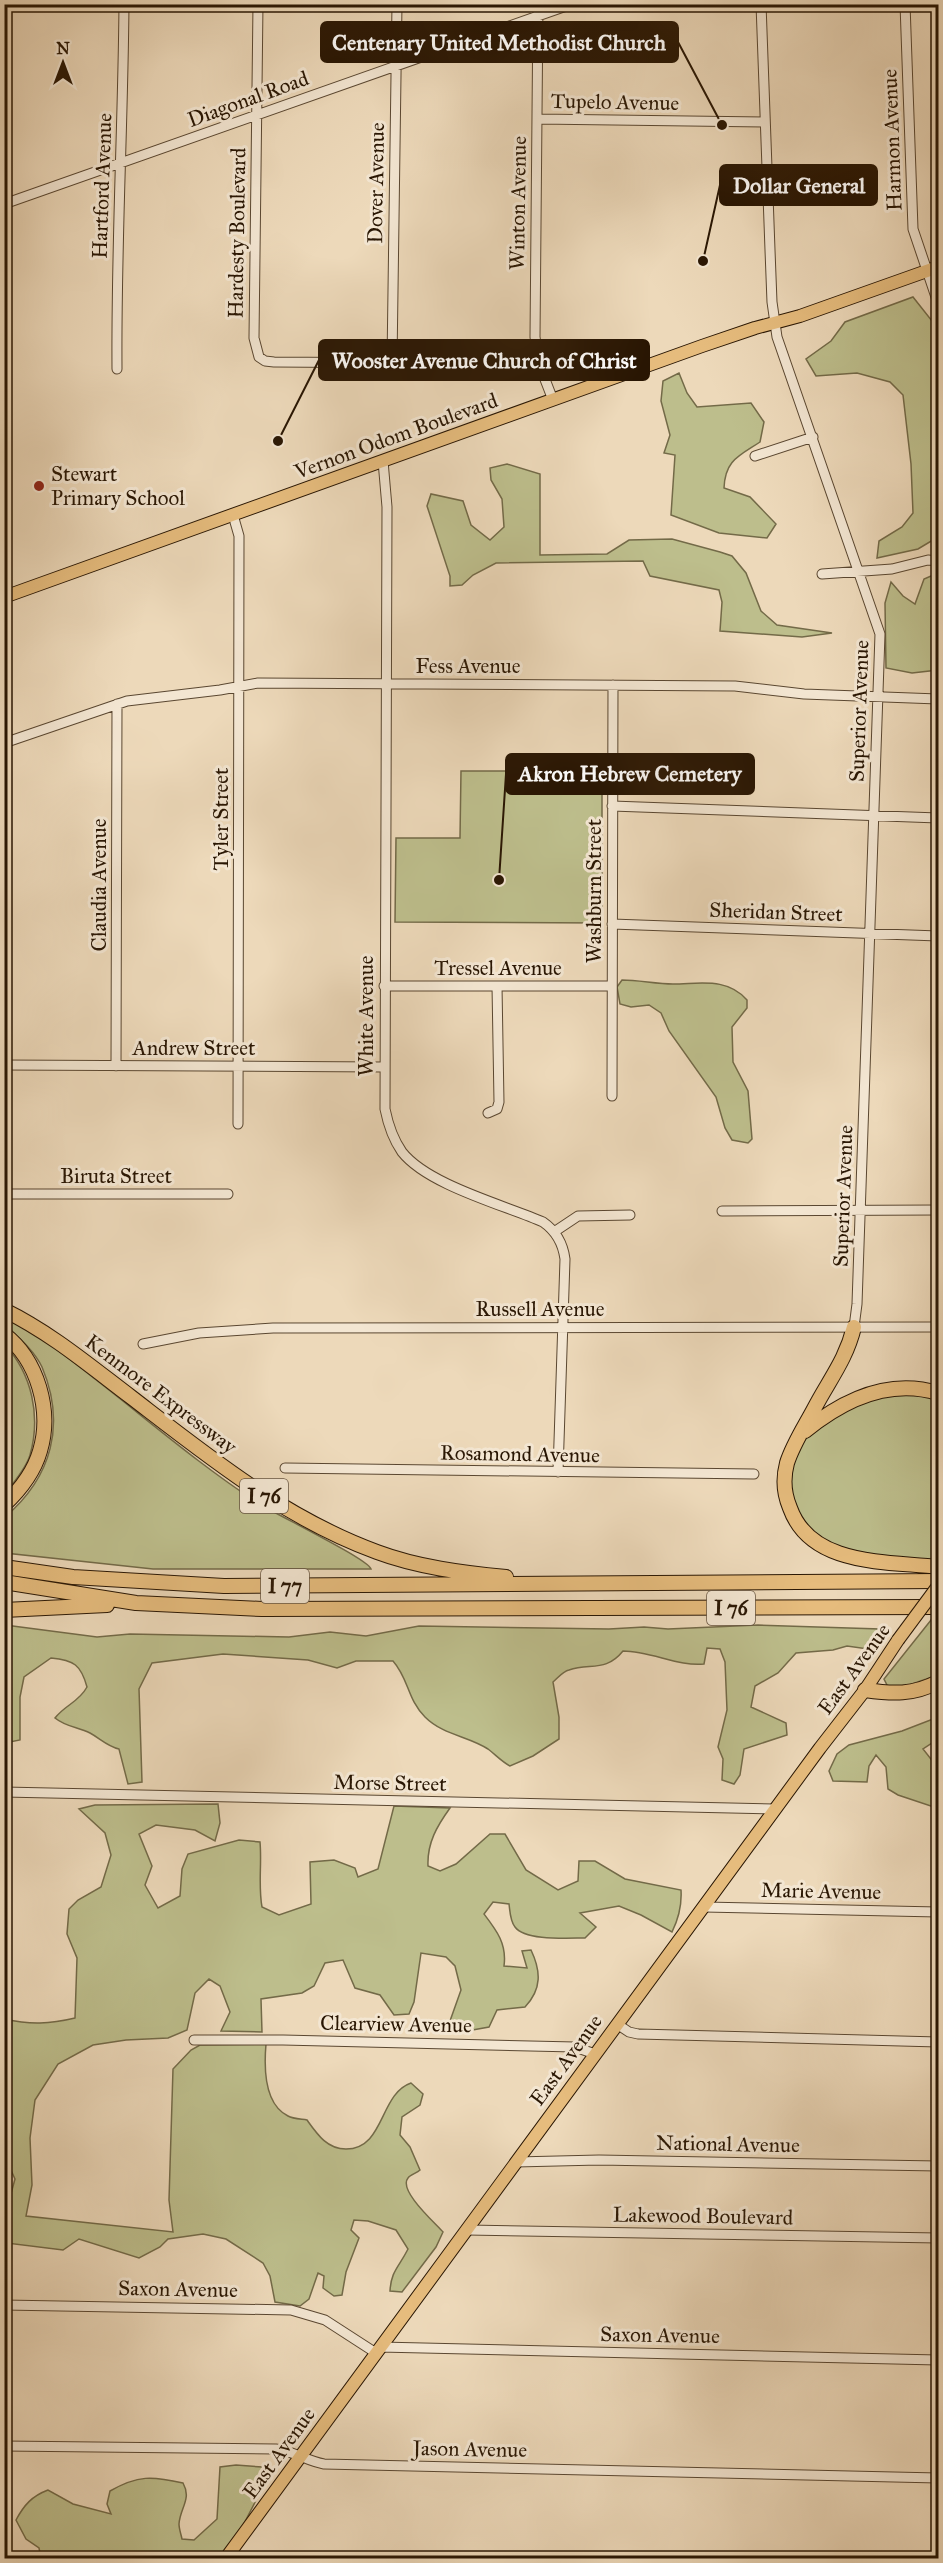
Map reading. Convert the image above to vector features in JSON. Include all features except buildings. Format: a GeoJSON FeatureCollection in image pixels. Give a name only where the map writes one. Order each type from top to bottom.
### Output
{"type":"FeatureCollection","features":[{"type":"Feature","properties":{"kind":"highway","name":"Kenmore Expressway"},"geometry":{"type":"LineString","coordinates":[[4,1310],[27,1321],[60,1343],[246,1485],[323,1529],[379,1553],[461,1572],[567,1584]]}},
{"type":"Feature","properties":{"kind":"highway"},"geometry":{"type":"LineString","coordinates":[[854,1327],[847,1353],[799,1437],[787,1463],[785,1489],[792,1515],[807,1534],[822,1546],[850,1557],[939,1567]]}},
{"type":"Feature","properties":{"kind":"highway"},"geometry":{"type":"LineString","coordinates":[[4,1334],[20,1349],[31,1365],[38,1384],[44,1419],[40,1451],[34,1467],[4,1505]]}},
{"type":"Feature","properties":{"kind":"highway"},"geometry":{"type":"LineString","coordinates":[[799,1437],[829,1413],[858,1397],[898,1389],[939,1393]]}},
{"type":"Feature","properties":{"kind":"highway","name":"I 77"},"geometry":{"type":"LineString","coordinates":[[4,1567],[72,1577],[224,1586],[567,1584]]}},
{"type":"Feature","properties":{"kind":"highway","name":"I 76"},"geometry":{"type":"LineString","coordinates":[[567,1584],[939,1581]]}},
{"type":"Feature","properties":{"kind":"highway"},"geometry":{"type":"LineString","coordinates":[[4,1582],[136,1603]]}},
{"type":"Feature","properties":{"kind":"highway","name":"I 76"},"geometry":{"type":"LineString","coordinates":[[4,1610],[136,1603],[262,1609],[939,1607]]}},
{"type":"Feature","properties":{"kind":"highway"},"geometry":{"type":"LineString","coordinates":[[865,1690],[905,1694],[921,1691],[939,1682]]}},
{"type":"Feature","properties":{"kind":"main road","name":"Vernon Odom Boulevard"},"geometry":{"type":"LineString","coordinates":[[4,597],[702,346],[933,269]]}},
{"type":"Feature","properties":{"kind":"main road","name":"East Avenue"},"geometry":{"type":"LineString","coordinates":[[226,2559],[939,1586]]}},
{"type":"Feature","properties":{"kind":"street","name":"Hartford Avenue"},"geometry":{"type":"LineString","coordinates":[[117,369],[118,184],[121,163],[124,4]]}},
{"type":"Feature","properties":{"kind":"street","name":"Hardesty Boulevard"},"geometry":{"type":"LineString","coordinates":[[258,4],[254,338],[257,354],[265,361],[274,362],[392,362]]}},
{"type":"Feature","properties":{"kind":"street","name":"Dover Avenue"},"geometry":{"type":"LineString","coordinates":[[392,362],[397,4]]}},
{"type":"Feature","properties":{"kind":"street","name":"Winton Avenue"},"geometry":{"type":"LineString","coordinates":[[538,4],[535,337],[539,364],[553,400]]}},
{"type":"Feature","properties":{"kind":"street","name":"Diagonal Road"},"geometry":{"type":"LineString","coordinates":[[4,204],[572,4]]}},
{"type":"Feature","properties":{"kind":"street","name":"Superior Avenue"},"geometry":{"type":"LineString","coordinates":[[761,4],[764,122],[775,323],[780,348],[860,570],[880,634],[871,933],[854,1327]]}},
{"type":"Feature","properties":{"kind":"street","name":"Harmon Avenue"},"geometry":{"type":"LineString","coordinates":[[905,4],[914,229],[933,269],[939,303]]}},
{"type":"Feature","properties":{"kind":"street","name":"Tupelo Avenue"},"geometry":{"type":"LineString","coordinates":[[538,119],[764,122]]}},
{"type":"Feature","properties":{"kind":"street"},"geometry":{"type":"LineString","coordinates":[[392,362],[539,364]]}},
{"type":"Feature","properties":{"kind":"street"},"geometry":{"type":"LineString","coordinates":[[755,456],[813,437]]}},
{"type":"Feature","properties":{"kind":"street","name":"White Avenue"},"geometry":{"type":"LineString","coordinates":[[383,461],[387,507],[384,986],[384,1067],[387,1119],[394,1138],[404,1154],[430,1175],[543,1222],[554,1232]]}},
{"type":"Feature","properties":{"kind":"street","name":"Tyler Street"},"geometry":{"type":"LineString","coordinates":[[233,515],[239,536],[238,1124]]}},
{"type":"Feature","properties":{"kind":"street"},"geometry":{"type":"LineString","coordinates":[[822,574],[892,569],[919,562],[939,561]]}},
{"type":"Feature","properties":{"kind":"street","name":"Fess Avenue"},"geometry":{"type":"LineString","coordinates":[[4,743],[117,704],[258,683],[735,686],[804,694],[939,699]]}},
{"type":"Feature","properties":{"kind":"street","name":"Washburn Street"},"geometry":{"type":"LineString","coordinates":[[612,1096],[613,685]]}},
{"type":"Feature","properties":{"kind":"street","name":"Claudia Avenue"},"geometry":{"type":"LineString","coordinates":[[116,1066],[117,704]]}},
{"type":"Feature","properties":{"kind":"street"},"geometry":{"type":"LineString","coordinates":[[612,806],[939,818]]}},
{"type":"Feature","properties":{"kind":"street","name":"Sheridan Street"},"geometry":{"type":"LineString","coordinates":[[612,924],[939,936]]}},
{"type":"Feature","properties":{"kind":"street","name":"Tressel Avenue"},"geometry":{"type":"LineString","coordinates":[[384,986],[612,986]]}},
{"type":"Feature","properties":{"kind":"street"},"geometry":{"type":"LineString","coordinates":[[488,1113],[497,1109],[499,1102],[497,986]]}},
{"type":"Feature","properties":{"kind":"street","name":"Andrew Street"},"geometry":{"type":"LineString","coordinates":[[4,1065],[384,1067]]}},
{"type":"Feature","properties":{"kind":"street","name":"Biruta Street"},"geometry":{"type":"LineString","coordinates":[[4,1194],[228,1194]]}},
{"type":"Feature","properties":{"kind":"street"},"geometry":{"type":"LineString","coordinates":[[722,1210],[939,1210]]}},
{"type":"Feature","properties":{"kind":"street"},"geometry":{"type":"LineString","coordinates":[[558,1472],[565,1259],[562,1245],[554,1232],[578,1216],[630,1215]]}},
{"type":"Feature","properties":{"kind":"street","name":"Russell Avenue"},"geometry":{"type":"LineString","coordinates":[[143,1344],[198,1333],[273,1328],[939,1328]]}},
{"type":"Feature","properties":{"kind":"street","name":"Rosamond Avenue"},"geometry":{"type":"LineString","coordinates":[[285,1468],[754,1474]]}},
{"type":"Feature","properties":{"kind":"street","name":"Morse Street"},"geometry":{"type":"LineString","coordinates":[[4,1792],[775,1809]]}},
{"type":"Feature","properties":{"kind":"street","name":"Marie Avenue"},"geometry":{"type":"LineString","coordinates":[[704,1907],[939,1912]]}},
{"type":"Feature","properties":{"kind":"street"},"geometry":{"type":"LineString","coordinates":[[617,2024],[629,2032],[638,2034],[939,2042]]}},
{"type":"Feature","properties":{"kind":"street","name":"Clearview Avenue"},"geometry":{"type":"LineString","coordinates":[[194,2040],[575,2046],[595,2054]]}},
{"type":"Feature","properties":{"kind":"street","name":"National Avenue"},"geometry":{"type":"LineString","coordinates":[[516,2162],[599,2160],[939,2166]]}},
{"type":"Feature","properties":{"kind":"street","name":"Lakewood Boulevard"},"geometry":{"type":"LineString","coordinates":[[467,2230],[939,2238]]}},
{"type":"Feature","properties":{"kind":"street","name":"Saxon Avenue"},"geometry":{"type":"LineString","coordinates":[[4,2305],[291,2310],[325,2320],[378,2350],[939,2360]]}},
{"type":"Feature","properties":{"kind":"street","name":"Jason Avenue"},"geometry":{"type":"LineString","coordinates":[[4,2446],[252,2448],[287,2450],[315,2463],[332,2464],[939,2478]]}},
{"type":"Feature","properties":{"kind":"green space"},"geometry":{"type":"Polygon","coordinates":[[[913,297],[936,326],[938,332],[938,416],[932,425],[938,446],[938,537],[918,549],[877,558],[879,541],[902,527],[913,513],[911,464],[903,395],[890,382],[857,373],[816,376],[806,359],[831,341],[845,322],[913,297]]]}},
{"type":"Feature","properties":{"kind":"green space"},"geometry":{"type":"Polygon","coordinates":[[[679,373],[687,393],[697,407],[751,403],[764,422],[760,442],[740,455],[730,465],[724,488],[750,497],[776,524],[767,538],[719,533],[671,515],[675,455],[664,453],[670,435],[661,401],[663,381],[679,373]]]}},
{"type":"Feature","properties":{"kind":"green space"},"geometry":{"type":"Polygon","coordinates":[[[507,464],[540,474],[540,555],[607,554],[629,540],[672,539],[732,556],[746,573],[761,611],[777,625],[832,633],[802,637],[720,631],[722,602],[719,590],[650,576],[643,561],[496,563],[473,575],[462,585],[450,586],[450,576],[427,506],[431,494],[463,501],[471,525],[490,540],[504,527],[502,499],[491,480],[490,468],[507,464]]]}},
{"type":"Feature","properties":{"kind":"green space"},"geometry":{"type":"Polygon","coordinates":[[[938,573],[938,670],[912,673],[886,668],[885,603],[891,582],[903,596],[915,604],[924,579],[938,573]]]}},
{"type":"Feature","properties":{"kind":"green space"},"geometry":{"type":"Polygon","coordinates":[[[461,771],[602,771],[602,923],[395,922],[396,838],[460,838],[461,771]]]}},
{"type":"Feature","properties":{"kind":"green space"},"geometry":{"type":"Polygon","coordinates":[[[622,980],[667,984],[713,983],[731,988],[747,1000],[747,1008],[732,1027],[733,1062],[748,1091],[752,1139],[748,1143],[732,1140],[725,1128],[716,1097],[669,1031],[661,1013],[649,1005],[631,1007],[620,1004],[617,987],[622,980]]]}},
{"type":"Feature","properties":{"kind":"green space"},"geometry":{"type":"Polygon","coordinates":[[[5,1317],[29,1330],[74,1362],[237,1489],[268,1509],[354,1556],[371,1569],[153,1569],[5,1553],[5,1517],[34,1485],[44,1467],[53,1429],[53,1409],[49,1388],[39,1361],[5,1325],[5,1317]]]}},
{"type":"Feature","properties":{"kind":"green space"},"geometry":{"type":"Polygon","coordinates":[[[5,1345],[14,1356],[28,1382],[35,1425],[28,1460],[5,1494],[5,1345]]]}},
{"type":"Feature","properties":{"kind":"green space"},"geometry":{"type":"Polygon","coordinates":[[[900,1393],[938,1397],[938,1562],[892,1559],[846,1550],[819,1537],[810,1529],[793,1500],[790,1478],[794,1458],[805,1440],[838,1413],[880,1397],[900,1393]]]}},
{"type":"Feature","properties":{"kind":"green space"},"geometry":{"type":"Polygon","coordinates":[[[935,1615],[938,1615],[938,1675],[909,1685],[888,1687],[884,1679],[935,1615]]]}},
{"type":"Feature","properties":{"kind":"green space"},"geometry":{"type":"Polygon","coordinates":[[[5,1625],[97,1637],[130,1634],[289,1637],[330,1632],[366,1636],[419,1626],[668,1629],[758,1625],[880,1629],[879,1641],[875,1650],[847,1646],[833,1650],[796,1653],[778,1673],[755,1686],[751,1707],[786,1723],[787,1735],[744,1749],[740,1775],[734,1784],[722,1780],[723,1759],[718,1747],[727,1710],[725,1662],[720,1649],[707,1648],[704,1664],[685,1663],[644,1653],[623,1651],[610,1662],[565,1672],[553,1682],[559,1717],[559,1739],[533,1756],[510,1766],[488,1749],[440,1728],[425,1717],[393,1661],[356,1661],[337,1668],[308,1660],[223,1654],[152,1663],[139,1689],[142,1782],[128,1784],[119,1749],[55,1718],[87,1687],[82,1673],[71,1662],[51,1658],[24,1677],[20,1697],[20,1740],[10,1742],[5,1726],[5,1625]]]}},
{"type":"Feature","properties":{"kind":"green space"},"geometry":{"type":"Polygon","coordinates":[[[938,1719],[938,1739],[923,1749],[934,1763],[938,1763],[938,1846],[933,1842],[934,1807],[898,1795],[888,1789],[886,1767],[876,1755],[869,1766],[867,1782],[833,1781],[829,1771],[837,1754],[849,1745],[902,1731],[938,1719]]]}},
{"type":"Feature","properties":{"kind":"green space"},"geometry":{"type":"Polygon","coordinates":[[[218,1804],[220,1823],[215,1841],[195,1830],[156,1825],[139,1834],[152,1866],[145,1885],[158,1908],[180,1896],[182,1869],[188,1854],[239,1840],[260,1842],[262,1907],[279,1915],[311,1904],[310,1862],[334,1860],[355,1868],[358,1877],[378,1869],[394,1806],[450,1808],[437,1828],[429,1850],[428,1866],[440,1871],[456,1864],[490,1834],[505,1834],[526,1870],[558,1890],[578,1881],[579,1861],[595,1861],[625,1879],[681,1890],[680,1912],[672,1932],[619,1906],[580,1913],[596,1927],[585,1938],[547,1938],[528,1935],[513,1925],[509,1904],[493,1902],[484,1914],[497,1932],[502,1944],[504,1966],[527,1968],[522,1951],[531,1950],[537,1965],[538,1980],[535,1993],[525,2007],[497,2010],[489,2027],[467,2031],[450,2021],[461,1990],[455,1966],[446,1957],[421,1953],[414,2002],[409,2014],[394,2015],[380,1995],[355,1988],[343,1960],[325,1963],[314,1986],[302,1993],[261,1999],[262,2032],[221,2031],[230,2012],[220,1986],[209,1979],[195,1993],[187,2030],[168,2038],[126,2040],[93,2045],[58,2064],[35,2100],[30,2138],[32,2185],[26,2216],[173,2232],[169,2200],[173,2069],[191,2050],[200,2045],[266,2044],[267,2084],[274,2103],[288,2116],[307,2120],[323,2140],[339,2148],[359,2147],[368,2140],[393,2098],[411,2083],[423,2094],[420,2105],[402,2117],[400,2135],[410,2147],[420,2170],[409,2177],[406,2183],[412,2198],[443,2232],[436,2247],[402,2292],[390,2291],[394,2274],[408,2249],[396,2230],[368,2221],[354,2220],[351,2230],[359,2238],[346,2272],[342,2295],[334,2296],[323,2288],[324,2276],[318,2273],[309,2299],[300,2306],[275,2302],[270,2276],[263,2263],[226,2239],[203,2234],[168,2239],[160,2247],[139,2258],[79,2239],[63,2250],[7,2243],[5,2249],[5,2209],[15,2179],[5,2157],[5,2019],[40,2023],[75,2018],[77,1958],[67,1934],[69,1909],[78,1900],[101,1887],[111,1855],[105,1833],[79,1809],[95,1805],[218,1804]]]}},
{"type":"Feature","properties":{"kind":"green space"},"geometry":{"type":"Polygon","coordinates":[[[236,2465],[262,2467],[265,2483],[238,2535],[221,2558],[41,2558],[39,2548],[26,2539],[16,2520],[29,2502],[48,2490],[73,2504],[111,2514],[107,2504],[110,2491],[129,2482],[154,2478],[183,2483],[186,2494],[179,2524],[180,2530],[182,2539],[194,2540],[217,2519],[220,2467],[236,2465]]]}},
{"type":"Feature","properties":{"kind":"place","name":"Centenary United Methodist Church"},"geometry":{"type":"Point","coordinates":[722,125]}},
{"type":"Feature","properties":{"kind":"place","name":"Dollar General"},"geometry":{"type":"Point","coordinates":[703,261]}},
{"type":"Feature","properties":{"kind":"place","name":"Wooster Avenue Church of Christ"},"geometry":{"type":"Point","coordinates":[278,441]}},
{"type":"Feature","properties":{"kind":"place","name":"Stewart Primary School"},"geometry":{"type":"Point","coordinates":[39,486]}},
{"type":"Feature","properties":{"kind":"place","name":"Akron Hebrew Cemetery"},"geometry":{"type":"Point","coordinates":[499,880]}}]}
